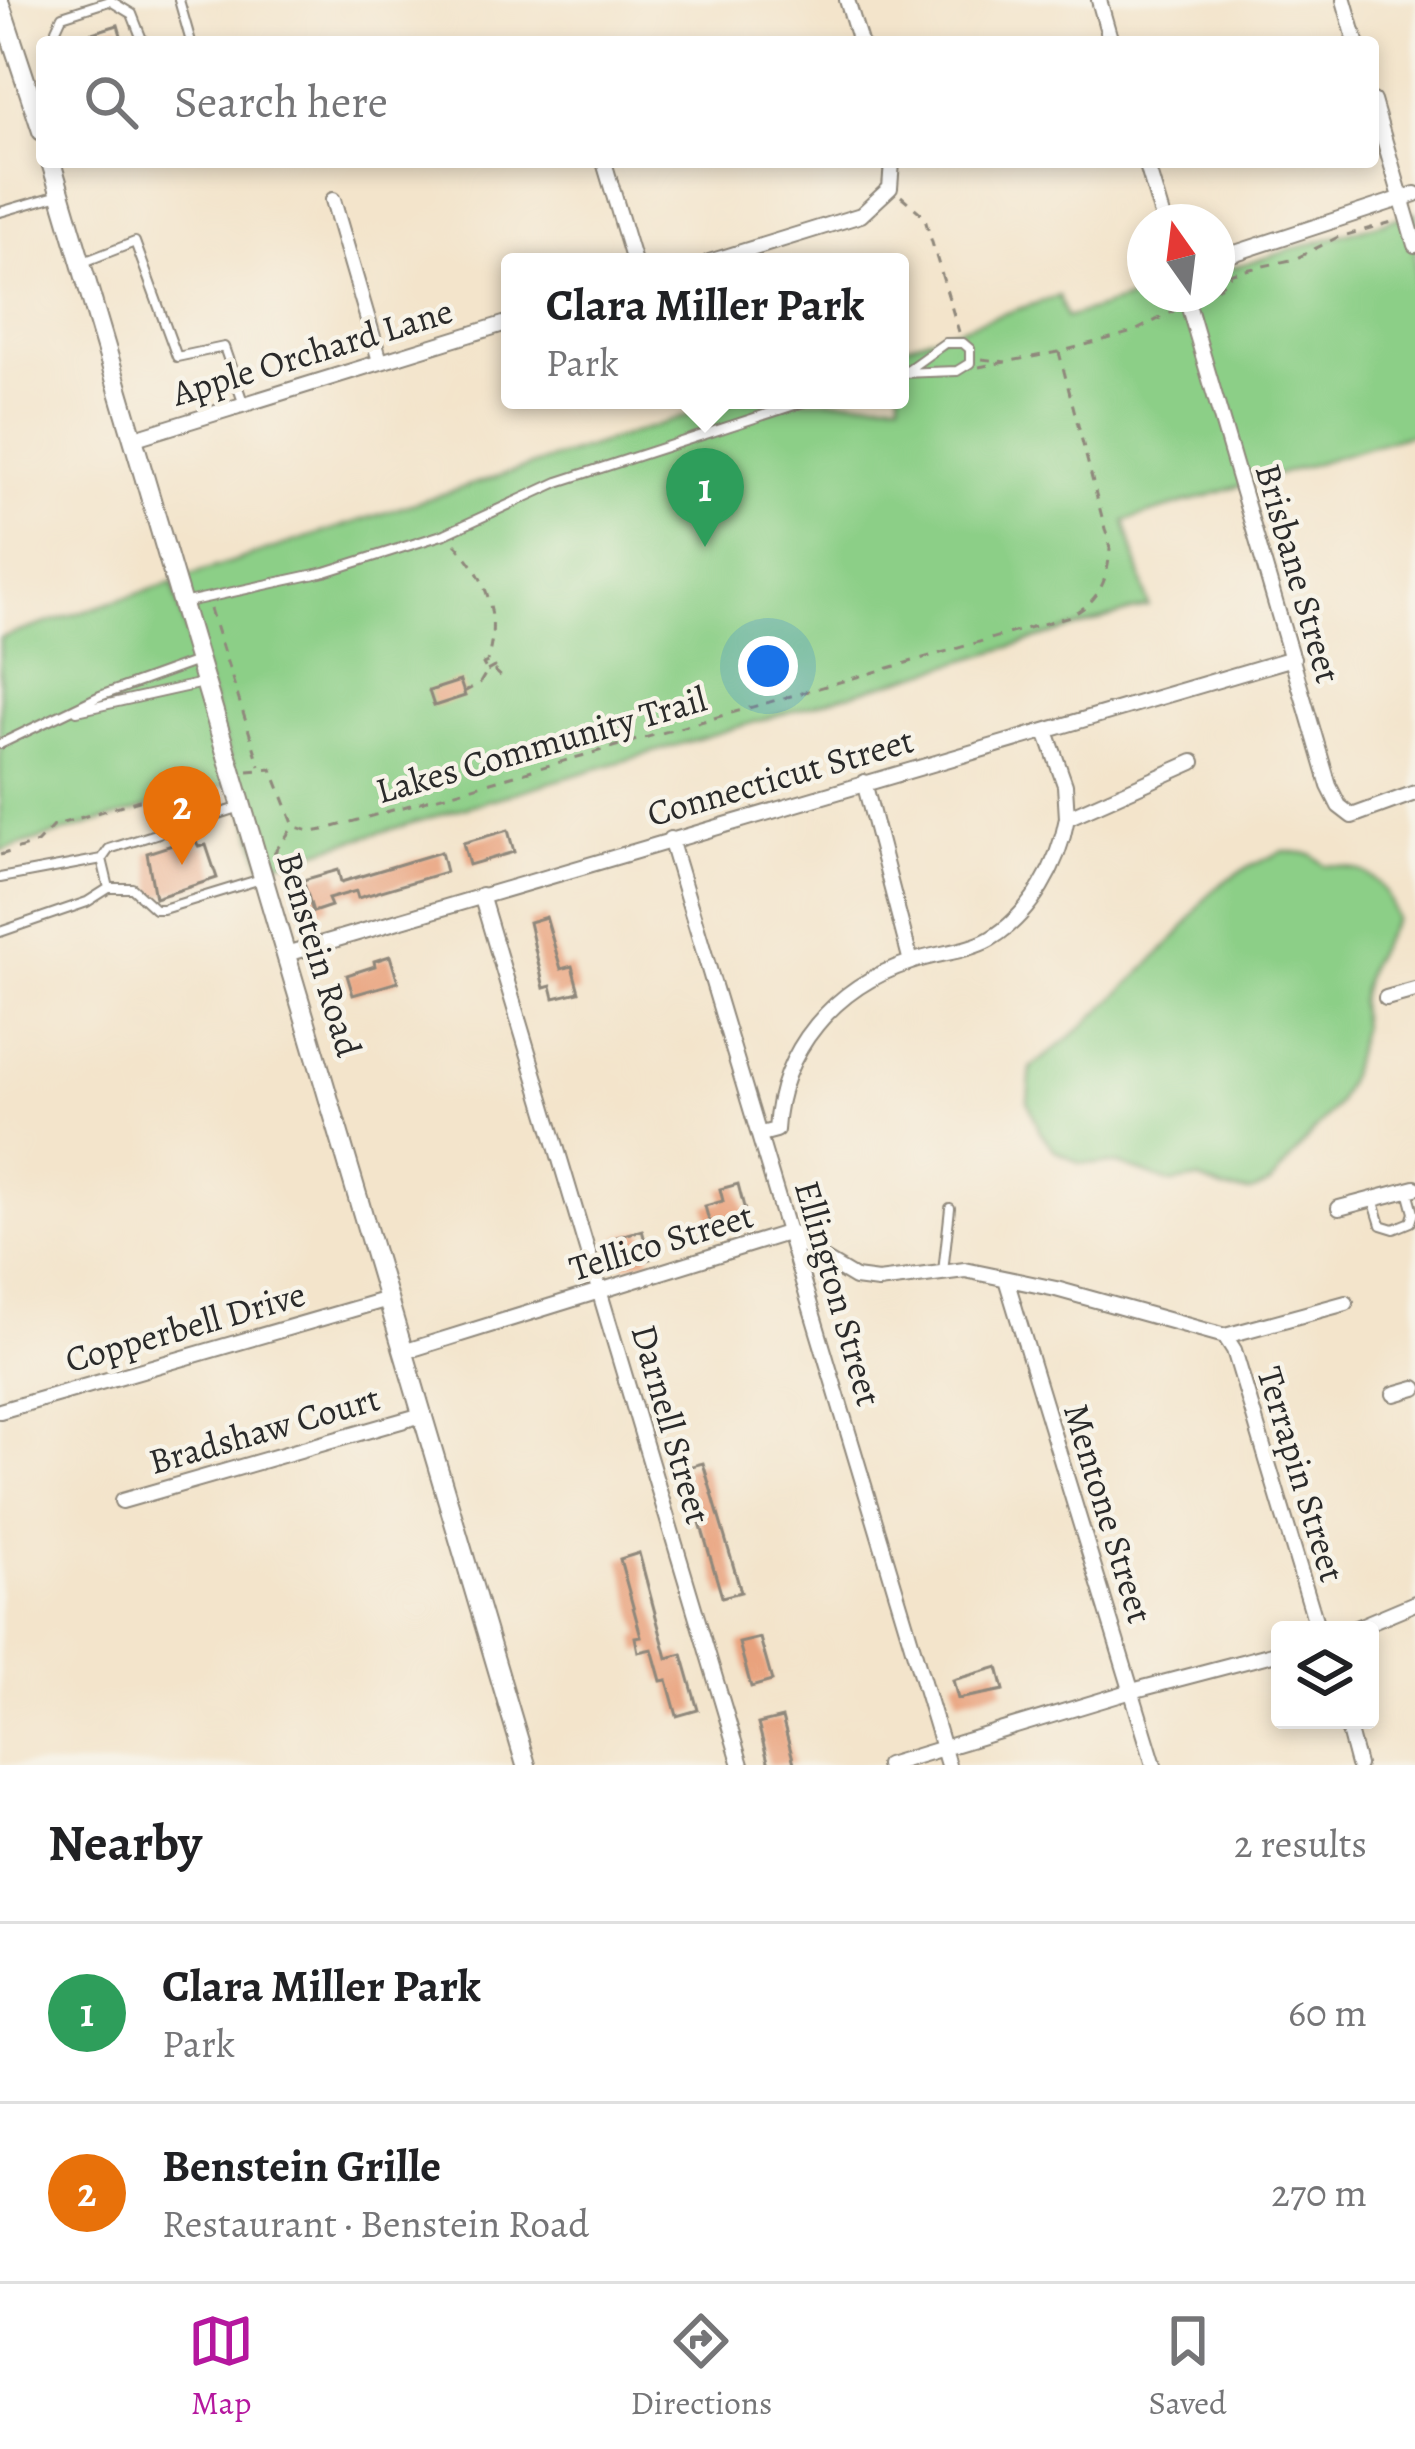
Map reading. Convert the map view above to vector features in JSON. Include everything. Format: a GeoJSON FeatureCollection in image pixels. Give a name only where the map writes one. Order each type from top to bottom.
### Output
{"type":"FeatureCollection","features":[{"type":"Feature","properties":{"kind":"street"},"geometry":{"type":"LineString","coordinates":[[847,0],[858,36]]}},
{"type":"Feature","properties":{"kind":"street"},"geometry":{"type":"LineString","coordinates":[[1099,0],[1109,36]]}},
{"type":"Feature","properties":{"kind":"street"},"geometry":{"type":"LineString","coordinates":[[1344,0],[1354,36]]}},
{"type":"Feature","properties":{"kind":"street"},"geometry":{"type":"LineString","coordinates":[[0,4],[24,83],[36,99]]}},
{"type":"Feature","properties":{"kind":"street"},"geometry":{"type":"LineString","coordinates":[[1379,116],[1408,196],[1406,215],[1415,244]]}},
{"type":"Feature","properties":{"kind":"street","name":"Benstein Road"},"geometry":{"type":"LineString","coordinates":[[53,168],[526,1765]]}},
{"type":"Feature","properties":{"kind":"street"},"geometry":{"type":"LineString","coordinates":[[606,168],[631,253]]}},
{"type":"Feature","properties":{"kind":"street"},"geometry":{"type":"LineString","coordinates":[[739,253],[860,215],[890,188],[892,168]]}},
{"type":"Feature","properties":{"kind":"street"},"geometry":{"type":"LineString","coordinates":[[1148,168],[1159,204]]}},
{"type":"Feature","properties":{"kind":"street"},"geometry":{"type":"LineString","coordinates":[[1235,253],[1408,196]]}},
{"type":"Feature","properties":{"kind":"street"},"geometry":{"type":"LineString","coordinates":[[333,200],[380,361]]}},
{"type":"Feature","properties":{"kind":"street","name":"Brisbane Street"},"geometry":{"type":"LineString","coordinates":[[1191,312],[1329,786],[1352,816],[1415,793]]}},
{"type":"Feature","properties":{"kind":"street","name":"Apple Orchard Lane"},"geometry":{"type":"LineString","coordinates":[[132,439],[501,325]]}},
{"type":"Feature","properties":{"kind":"street","name":"Connecticut Street"},"geometry":{"type":"LineString","coordinates":[[286,954],[1292,658]]}},
{"type":"Feature","properties":{"kind":"street"},"geometry":{"type":"LineString","coordinates":[[761,1134],[776,1130],[790,1065],[811,1029],[836,1002],[910,962],[986,941],[1010,925],[1052,866],[1067,818],[1065,784],[1046,730]]}},
{"type":"Feature","properties":{"kind":"street"},"geometry":{"type":"LineString","coordinates":[[1067,818],[1193,762]]}},
{"type":"Feature","properties":{"kind":"street"},"geometry":{"type":"LineString","coordinates":[[864,782],[910,962]]}},
{"type":"Feature","properties":{"kind":"street","name":"Ellington Street"},"geometry":{"type":"LineString","coordinates":[[670,839],[948,1765]]}},
{"type":"Feature","properties":{"kind":"street","name":"Darnell Street"},"geometry":{"type":"LineString","coordinates":[[481,895],[741,1765]]}},
{"type":"Feature","properties":{"kind":"street"},"geometry":{"type":"LineString","coordinates":[[1386,998],[1415,989]]}},
{"type":"Feature","properties":{"kind":"street"},"geometry":{"type":"LineString","coordinates":[[1339,1208],[1412,1189]]}},
{"type":"Feature","properties":{"kind":"street","name":"Tellico Street"},"geometry":{"type":"LineString","coordinates":[[404,1352],[790,1232],[813,1253],[855,1278],[895,1280],[965,1270],[1225,1336],[1346,1303]]}},
{"type":"Feature","properties":{"kind":"street","name":"Mentone Street"},"geometry":{"type":"LineString","coordinates":[[1006,1280],[1154,1765]]}},
{"type":"Feature","properties":{"kind":"street","name":"Copperbell Drive"},"geometry":{"type":"LineString","coordinates":[[0,1411],[388,1299]]}},
{"type":"Feature","properties":{"kind":"street","name":"Terrapin Street"},"geometry":{"type":"LineString","coordinates":[[1225,1336],[1234,1350],[1315,1621]]}},
{"type":"Feature","properties":{"kind":"street"},"geometry":{"type":"LineString","coordinates":[[1394,1394],[1415,1388]]}},
{"type":"Feature","properties":{"kind":"street","name":"Bradshaw Court"},"geometry":{"type":"LineString","coordinates":[[122,1501],[422,1415]]}},
{"type":"Feature","properties":{"kind":"street"},"geometry":{"type":"LineString","coordinates":[[1372,1621],[1415,1603]]}},
{"type":"Feature","properties":{"kind":"street"},"geometry":{"type":"LineString","coordinates":[[887,1765],[1271,1654]]}},
{"type":"Feature","properties":{"kind":"street"},"geometry":{"type":"LineString","coordinates":[[1348,1729],[1358,1765]]}},
{"type":"Feature","properties":{"kind":"lane"},"geometry":{"type":"LineString","coordinates":[[179,0],[189,36]]}},
{"type":"Feature","properties":{"kind":"lane"},"geometry":{"type":"LineString","coordinates":[[58,36],[62,16],[109,1],[132,14],[141,36]]}},
{"type":"Feature","properties":{"kind":"lane"},"geometry":{"type":"LineString","coordinates":[[0,212],[60,194]]}},
{"type":"Feature","properties":{"kind":"lane"},"geometry":{"type":"LineString","coordinates":[[81,263],[135,242],[177,357],[224,347],[242,403]]}},
{"type":"Feature","properties":{"kind":"lane"},"geometry":{"type":"LineString","coordinates":[[909,368],[945,343],[955,341],[970,349],[966,368],[909,372]]}},
{"type":"Feature","properties":{"kind":"lane"},"geometry":{"type":"LineString","coordinates":[[181,603],[325,572],[445,534],[558,482],[781,409]]}},
{"type":"Feature","properties":{"kind":"lane"},"geometry":{"type":"LineString","coordinates":[[0,744],[100,696],[198,660]]}},
{"type":"Feature","properties":{"kind":"lane"},"geometry":{"type":"LineString","coordinates":[[70,711],[205,683]]}},
{"type":"Feature","properties":{"kind":"lane"},"geometry":{"type":"LineString","coordinates":[[0,878],[102,859],[110,849],[242,807]]}},
{"type":"Feature","properties":{"kind":"lane"},"geometry":{"type":"LineString","coordinates":[[102,859],[109,888]]}},
{"type":"Feature","properties":{"kind":"lane"},"geometry":{"type":"LineString","coordinates":[[0,932],[87,902],[109,888],[132,888],[155,909],[163,909],[263,878]]}},
{"type":"Feature","properties":{"kind":"lane"},"geometry":{"type":"LineString","coordinates":[[1372,1199],[1381,1225],[1394,1229],[1411,1222],[1412,1189]]}},
{"type":"Feature","properties":{"kind":"lane"},"geometry":{"type":"LineString","coordinates":[[943,1272],[950,1208]]}},
{"type":"Feature","properties":{"kind":"path"},"geometry":{"type":"LineString","coordinates":[[890,188],[924,216],[959,333],[971,340]]}},
{"type":"Feature","properties":{"kind":"path"},"geometry":{"type":"LineString","coordinates":[[1235,272],[1295,259],[1336,238],[1406,215]]}},
{"type":"Feature","properties":{"kind":"path"},"geometry":{"type":"LineString","coordinates":[[966,368],[1059,352],[1133,332],[1167,312]]}},
{"type":"Feature","properties":{"kind":"path","name":"Lakes Community Trail"},"geometry":{"type":"LineString","coordinates":[[294,826],[323,830],[468,791],[1089,607],[1107,573],[1109,536],[1059,352]]}},
{"type":"Feature","properties":{"kind":"path"},"geometry":{"type":"LineString","coordinates":[[978,354],[978,359],[1006,362]]}},
{"type":"Feature","properties":{"kind":"path"},"geometry":{"type":"LineString","coordinates":[[445,534],[482,577],[493,611],[493,641],[483,666],[505,680]]}},
{"type":"Feature","properties":{"kind":"path"},"geometry":{"type":"LineString","coordinates":[[203,598],[260,768]]}},
{"type":"Feature","properties":{"kind":"path"},"geometry":{"type":"LineString","coordinates":[[464,692],[490,670]]}},
{"type":"Feature","properties":{"kind":"path"},"geometry":{"type":"LineString","coordinates":[[0,855],[37,844],[53,826],[260,768],[272,769],[294,826],[273,857]]}},
{"type":"Feature","properties":{"kind":"green space"},"geometry":{"type":"Polygon","coordinates":[[[1415,213],[1415,433],[1125,521],[1149,606],[263,867],[175,580],[708,409],[909,409],[909,344],[1059,296],[1066,318],[1127,299],[1127,312],[1235,312],[1235,267],[1415,213]]]}},
{"type":"Feature","properties":{"kind":"green space"},"geometry":{"type":"Polygon","coordinates":[[[172,583],[231,783],[0,851],[0,638],[172,583]]]}},
{"type":"Feature","properties":{"kind":"green space"},"geometry":{"type":"Polygon","coordinates":[[[1284,851],[1311,854],[1324,865],[1351,868],[1372,877],[1386,894],[1395,919],[1368,967],[1359,1002],[1361,1029],[1337,1104],[1270,1184],[1251,1192],[1225,1190],[1198,1179],[1172,1183],[1119,1164],[1079,1163],[1055,1150],[1040,1132],[1028,1101],[1031,1067],[1125,988],[1222,883],[1284,851]]]}},
{"type":"Feature","properties":{"kind":"building"},"geometry":{"type":"Polygon","coordinates":[[[118,25],[121,36],[82,36],[118,25]]]}},
{"type":"Feature","properties":{"kind":"building"},"geometry":{"type":"Polygon","coordinates":[[[460,681],[465,696],[434,706],[429,691],[460,681]]]}},
{"type":"Feature","properties":{"kind":"building"},"geometry":{"type":"Polygon","coordinates":[[[508,830],[514,852],[469,865],[463,843],[508,830]]]}},
{"type":"Feature","properties":{"kind":"building"},"geometry":{"type":"Polygon","coordinates":[[[194,838],[199,847],[206,845],[217,878],[155,898],[147,853],[194,838]]]}},
{"type":"Feature","properties":{"kind":"building"},"geometry":{"type":"Polygon","coordinates":[[[441,852],[446,872],[358,898],[356,891],[328,899],[331,906],[313,912],[303,880],[338,870],[341,882],[441,852]]]}},
{"type":"Feature","properties":{"kind":"building"},"geometry":{"type":"Polygon","coordinates":[[[546,917],[561,969],[572,966],[579,992],[554,998],[551,986],[544,988],[529,922],[546,917]]]}},
{"type":"Feature","properties":{"kind":"building"},"geometry":{"type":"Polygon","coordinates":[[[390,956],[398,982],[353,995],[347,975],[390,956]]]}},
{"type":"Feature","properties":{"kind":"building"},"geometry":{"type":"Polygon","coordinates":[[[738,1184],[746,1215],[710,1225],[705,1206],[723,1201],[720,1189],[738,1184]]]}},
{"type":"Feature","properties":{"kind":"building"},"geometry":{"type":"Polygon","coordinates":[[[642,1230],[650,1259],[624,1266],[617,1237],[642,1230]]]}},
{"type":"Feature","properties":{"kind":"building"},"geometry":{"type":"Polygon","coordinates":[[[703,1463],[741,1592],[722,1597],[684,1468],[703,1463]]]}},
{"type":"Feature","properties":{"kind":"building"},"geometry":{"type":"Polygon","coordinates":[[[639,1553],[667,1658],[682,1654],[698,1710],[677,1716],[652,1649],[638,1652],[635,1637],[641,1636],[620,1559],[639,1553]]]}},
{"type":"Feature","properties":{"kind":"building"},"geometry":{"type":"Polygon","coordinates":[[[760,1638],[772,1681],[751,1687],[739,1643],[760,1638]]]}},
{"type":"Feature","properties":{"kind":"building"},"geometry":{"type":"Polygon","coordinates":[[[998,1667],[1004,1690],[958,1699],[953,1680],[998,1667]]]}},
{"type":"Feature","properties":{"kind":"building"},"geometry":{"type":"Polygon","coordinates":[[[782,1718],[794,1763],[769,1765],[758,1724],[782,1718]]]}},
{"type":"Feature","properties":{"kind":"place","name":"Clara Miller Park"},"geometry":{"type":"Point","coordinates":[705,547]}},
{"type":"Feature","properties":{"kind":"place","name":"Benstein Grille"},"geometry":{"type":"Point","coordinates":[182,865]}}]}
